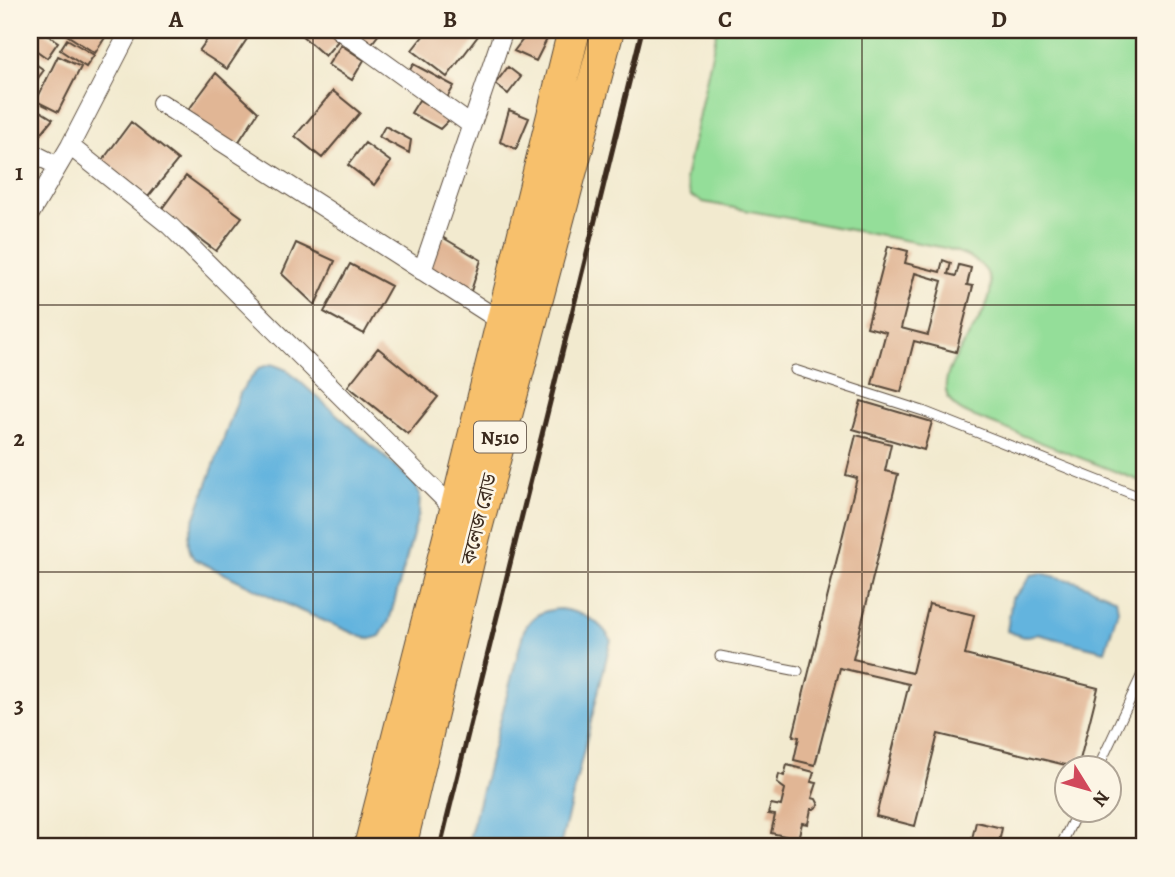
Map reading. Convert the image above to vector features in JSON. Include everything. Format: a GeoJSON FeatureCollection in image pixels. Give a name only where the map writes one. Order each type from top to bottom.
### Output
{"type":"FeatureCollection","features":[{"type":"Feature","properties":{"kind":"highway","name":"কলেজ রোড"},"geometry":{"type":"LineString","coordinates":[[370,847],[574,30]]}},
{"type":"Feature","properties":{"kind":"highway","name":"কলেজ রোড"},"geometry":{"type":"LineString","coordinates":[[400,847],[474,536],[608,30]]}},
{"type":"Feature","properties":{"kind":"street"},"geometry":{"type":"LineString","coordinates":[[30,214],[70,146],[130,30]]}},
{"type":"Feature","properties":{"kind":"street"},"geometry":{"type":"LineString","coordinates":[[340,30],[471,125]]}},
{"type":"Feature","properties":{"kind":"street"},"geometry":{"type":"LineString","coordinates":[[422,271],[504,30]]}},
{"type":"Feature","properties":{"kind":"street"},"geometry":{"type":"LineString","coordinates":[[161,103],[502,323]]}},
{"type":"Feature","properties":{"kind":"street"},"geometry":{"type":"LineString","coordinates":[[70,146],[170,226],[456,510],[474,536]]}},
{"type":"Feature","properties":{"kind":"street"},"geometry":{"type":"LineString","coordinates":[[30,152],[58,166]]}},
{"type":"Feature","properties":{"kind":"lane"},"geometry":{"type":"LineString","coordinates":[[795,370],[923,411],[1145,499]]}},
{"type":"Feature","properties":{"kind":"lane"},"geometry":{"type":"LineString","coordinates":[[720,656],[798,671]]}},
{"type":"Feature","properties":{"kind":"lane"},"geometry":{"type":"LineString","coordinates":[[1105,754],[1145,668]]}},
{"type":"Feature","properties":{"kind":"lane"},"geometry":{"type":"LineString","coordinates":[[1060,847],[1071,824]]}},
{"type":"Feature","properties":{"kind":"green space"},"geometry":{"type":"Polygon","coordinates":[[[717,30],[1145,30],[1145,483],[970,415],[951,402],[946,386],[951,367],[985,307],[991,288],[986,271],[973,259],[945,248],[703,202],[691,196],[685,179],[717,30]]]}},
{"type":"Feature","properties":{"kind":"water"},"geometry":{"type":"Polygon","coordinates":[[[272,364],[287,370],[414,483],[420,494],[419,513],[389,621],[380,636],[371,639],[362,637],[301,611],[194,559],[190,552],[190,531],[241,391],[259,368],[272,364]]]}},
{"type":"Feature","properties":{"kind":"water"},"geometry":{"type":"Polygon","coordinates":[[[1041,573],[1077,582],[1116,599],[1118,610],[1105,651],[1037,634],[1023,637],[1007,631],[1012,598],[1031,575],[1041,573]]]}},
{"type":"Feature","properties":{"kind":"water"},"geometry":{"type":"Polygon","coordinates":[[[560,609],[590,618],[611,640],[560,847],[467,847],[524,630],[539,614],[560,609]]]}},
{"type":"Feature","properties":{"kind":"building"},"geometry":{"type":"Polygon","coordinates":[[[30,30],[40,30],[58,42],[47,58],[30,46],[30,30]]]}},
{"type":"Feature","properties":{"kind":"building"},"geometry":{"type":"Polygon","coordinates":[[[71,30],[104,30],[102,33],[106,36],[95,53],[67,35],[71,30]]]}},
{"type":"Feature","properties":{"kind":"building"},"geometry":{"type":"Polygon","coordinates":[[[214,30],[253,30],[227,69],[199,51],[214,30]]]}},
{"type":"Feature","properties":{"kind":"building"},"geometry":{"type":"Polygon","coordinates":[[[306,30],[326,30],[338,41],[325,56],[299,33],[306,30]]]}},
{"type":"Feature","properties":{"kind":"building"},"geometry":{"type":"Polygon","coordinates":[[[351,30],[374,30],[379,34],[366,51],[351,30]]]}},
{"type":"Feature","properties":{"kind":"building"},"geometry":{"type":"Polygon","coordinates":[[[428,30],[470,30],[478,36],[447,77],[412,50],[428,30]]]}},
{"type":"Feature","properties":{"kind":"building"},"geometry":{"type":"Polygon","coordinates":[[[530,30],[544,30],[548,37],[536,61],[514,51],[530,30]]]}},
{"type":"Feature","properties":{"kind":"building"},"geometry":{"type":"Polygon","coordinates":[[[67,39],[94,55],[86,67],[60,50],[67,39]]]}},
{"type":"Feature","properties":{"kind":"building"},"geometry":{"type":"Polygon","coordinates":[[[341,45],[364,60],[352,80],[328,65],[341,45]]]}},
{"type":"Feature","properties":{"kind":"building"},"geometry":{"type":"Polygon","coordinates":[[[58,56],[81,67],[58,112],[36,101],[58,56]]]}},
{"type":"Feature","properties":{"kind":"building"},"geometry":{"type":"Polygon","coordinates":[[[30,60],[44,70],[32,86],[30,84],[30,60]]]}},
{"type":"Feature","properties":{"kind":"building"},"geometry":{"type":"Polygon","coordinates":[[[413,64],[454,86],[446,100],[406,78],[413,64]]]}},
{"type":"Feature","properties":{"kind":"building"},"geometry":{"type":"Polygon","coordinates":[[[508,67],[521,77],[508,94],[495,84],[508,67]]]}},
{"type":"Feature","properties":{"kind":"building"},"geometry":{"type":"Polygon","coordinates":[[[216,73],[258,112],[236,146],[187,112],[216,73]]]}},
{"type":"Feature","properties":{"kind":"building"},"geometry":{"type":"Polygon","coordinates":[[[333,91],[360,113],[322,158],[295,136],[333,91]]]}},
{"type":"Feature","properties":{"kind":"building"},"geometry":{"type":"Polygon","coordinates":[[[419,100],[451,118],[440,129],[411,113],[419,100]]]}},
{"type":"Feature","properties":{"kind":"building"},"geometry":{"type":"Polygon","coordinates":[[[30,105],[53,119],[34,142],[30,140],[30,105]]]}},
{"type":"Feature","properties":{"kind":"building"},"geometry":{"type":"Polygon","coordinates":[[[509,110],[529,118],[516,149],[500,142],[509,110]]]}},
{"type":"Feature","properties":{"kind":"building"},"geometry":{"type":"Polygon","coordinates":[[[131,122],[178,160],[148,197],[102,161],[131,122]]]}},
{"type":"Feature","properties":{"kind":"building"},"geometry":{"type":"Polygon","coordinates":[[[385,126],[411,140],[409,153],[379,137],[385,126]]]}},
{"type":"Feature","properties":{"kind":"building"},"geometry":{"type":"Polygon","coordinates":[[[365,143],[391,162],[374,185],[348,165],[365,143]]]}},
{"type":"Feature","properties":{"kind":"building"},"geometry":{"type":"Polygon","coordinates":[[[186,176],[242,217],[216,251],[161,210],[186,176]]]}},
{"type":"Feature","properties":{"kind":"building"},"geometry":{"type":"Polygon","coordinates":[[[442,237],[481,260],[470,294],[427,274],[442,237]]]}},
{"type":"Feature","properties":{"kind":"building"},"geometry":{"type":"Polygon","coordinates":[[[296,243],[335,261],[315,305],[282,274],[296,243]]]}},
{"type":"Feature","properties":{"kind":"building"},"geometry":{"type":"Polygon","coordinates":[[[888,246],[908,251],[905,263],[940,272],[943,260],[951,263],[948,274],[956,276],[959,265],[971,268],[967,285],[973,286],[956,352],[914,341],[901,392],[872,384],[886,332],[867,327],[888,246]],[[915,273],[901,328],[928,335],[942,281],[915,273]]]}},
{"type":"Feature","properties":{"kind":"building"},"geometry":{"type":"Polygon","coordinates":[[[350,264],[391,286],[364,334],[324,312],[350,264]]]}},
{"type":"Feature","properties":{"kind":"building"},"geometry":{"type":"Polygon","coordinates":[[[378,348],[438,397],[408,434],[348,386],[378,348]]]}},
{"type":"Feature","properties":{"kind":"building"},"geometry":{"type":"Polygon","coordinates":[[[861,401],[932,422],[924,450],[853,429],[861,401]]]}},
{"type":"Feature","properties":{"kind":"building"},"geometry":{"type":"Polygon","coordinates":[[[856,435],[891,444],[885,471],[898,474],[853,659],[912,673],[929,604],[974,615],[965,655],[1098,688],[1082,754],[1052,754],[1052,762],[938,734],[915,826],[876,816],[909,684],[840,668],[815,765],[794,760],[799,737],[793,736],[857,478],[846,475],[856,435]]]}},
{"type":"Feature","properties":{"kind":"building"},"geometry":{"type":"Polygon","coordinates":[[[787,765],[814,772],[811,782],[817,783],[812,798],[816,799],[819,805],[811,809],[808,824],[802,823],[798,839],[771,833],[775,815],[768,814],[771,804],[781,806],[785,789],[777,783],[779,774],[784,776],[787,765]]]}},
{"type":"Feature","properties":{"kind":"building"},"geometry":{"type":"Polygon","coordinates":[[[976,822],[1002,828],[998,847],[970,847],[976,822]]]}},
{"type":"Feature","properties":{"kind":"railway"},"geometry":{"type":"LineString","coordinates":[[440,847],[642,30]]}}]}
